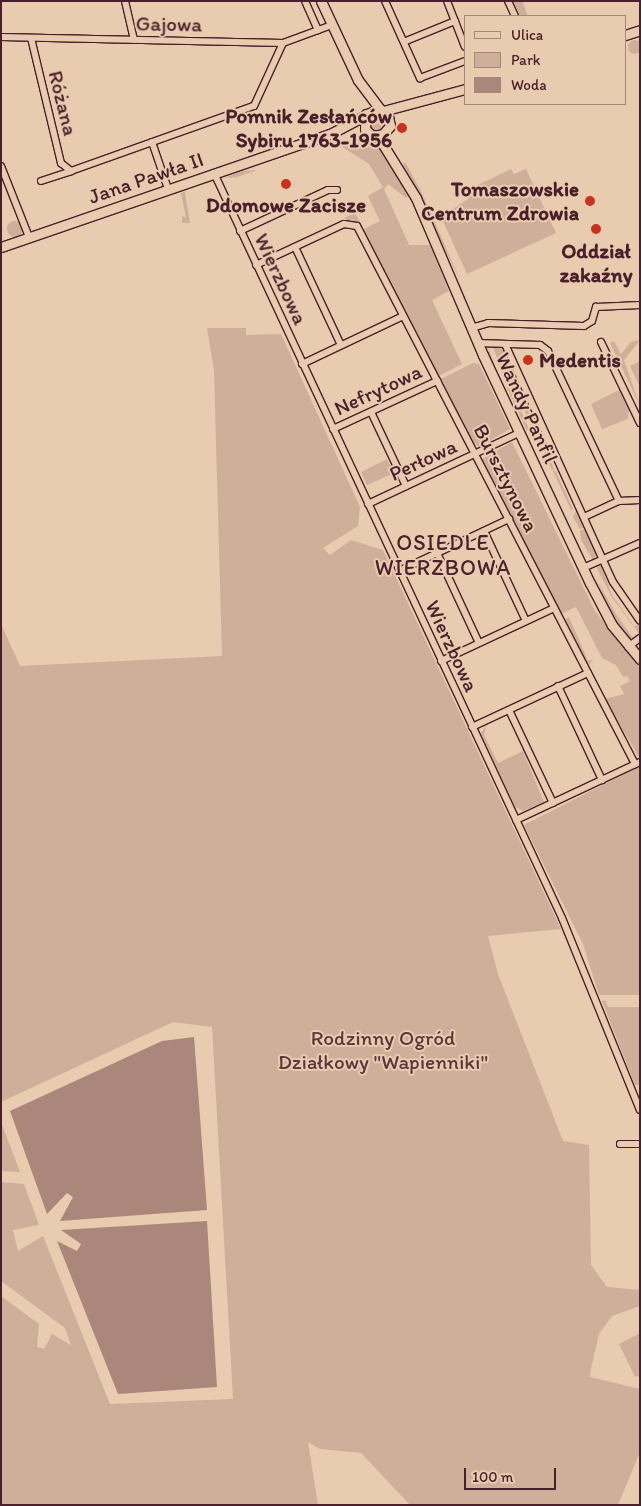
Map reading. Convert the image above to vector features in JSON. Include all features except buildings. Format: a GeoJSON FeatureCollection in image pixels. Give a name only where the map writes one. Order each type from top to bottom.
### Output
{"type":"FeatureCollection","features":[{"type":"Feature","properties":{"kind":"street"},"geometry":{"type":"LineString","coordinates":[[125,1],[134,40]]}},
{"type":"Feature","properties":{"kind":"street"},"geometry":{"type":"LineString","coordinates":[[305,1],[318,30]]}},
{"type":"Feature","properties":{"kind":"street"},"geometry":{"type":"LineString","coordinates":[[321,1],[358,80],[370,134],[389,126],[417,105]]}},
{"type":"Feature","properties":{"kind":"street"},"geometry":{"type":"LineString","coordinates":[[447,1],[463,42]]}},
{"type":"Feature","properties":{"kind":"street"},"geometry":{"type":"LineString","coordinates":[[508,1],[515,15]]}},
{"type":"Feature","properties":{"kind":"street"},"geometry":{"type":"LineString","coordinates":[[388,2],[406,40],[420,78],[463,62]]}},
{"type":"Feature","properties":{"kind":"street"},"geometry":{"type":"LineString","coordinates":[[406,40],[455,21]]}},
{"type":"Feature","properties":{"kind":"street","name":"Gajowa"},"geometry":{"type":"LineString","coordinates":[[1,37],[283,43],[332,25]]}},
{"type":"Feature","properties":{"kind":"street"},"geometry":{"type":"LineString","coordinates":[[626,35],[640,30]]}},
{"type":"Feature","properties":{"kind":"street","name":"Różana"},"geometry":{"type":"LineString","coordinates":[[31,38],[61,163],[71,171]]}},
{"type":"Feature","properties":{"kind":"street"},"geometry":{"type":"LineString","coordinates":[[41,181],[254,106],[283,43]]}},
{"type":"Feature","properties":{"kind":"street","name":"Wandy Panfil"},"geometry":{"type":"LineString","coordinates":[[358,80],[382,110],[389,126],[397,164],[582,568],[628,647],[640,659]]}},
{"type":"Feature","properties":{"kind":"street"},"geometry":{"type":"LineString","coordinates":[[382,110],[417,105],[463,90]]}},
{"type":"Feature","properties":{"kind":"street","name":"Jana Pawła II"},"geometry":{"type":"LineString","coordinates":[[1,247],[168,188],[330,134],[365,115],[382,110]]}},
{"type":"Feature","properties":{"kind":"street","name":"Jana Pawła II"},"geometry":{"type":"LineString","coordinates":[[330,134],[370,134]]}},
{"type":"Feature","properties":{"kind":"street","name":"Wandy Panfil"},"geometry":{"type":"LineString","coordinates":[[370,134],[397,164]]}},
{"type":"Feature","properties":{"kind":"street"},"geometry":{"type":"LineString","coordinates":[[152,142],[168,188]]}},
{"type":"Feature","properties":{"kind":"street"},"geometry":{"type":"LineString","coordinates":[[1,166],[29,237]]}},
{"type":"Feature","properties":{"kind":"street","name":"Wierzbowa"},"geometry":{"type":"LineString","coordinates":[[214,173],[562,918],[640,1110]]}},
{"type":"Feature","properties":{"kind":"street"},"geometry":{"type":"LineString","coordinates":[[240,231],[328,190],[337,190]]}},
{"type":"Feature","properties":{"kind":"street","name":"Bursztynowa"},"geometry":{"type":"LineString","coordinates":[[295,247],[348,223],[357,226],[588,673],[638,763]]}},
{"type":"Feature","properties":{"kind":"street"},"geometry":{"type":"LineString","coordinates":[[256,265],[295,247],[340,345]]}},
{"type":"Feature","properties":{"kind":"street"},"geometry":{"type":"LineString","coordinates":[[471,328],[488,323],[584,326],[589,324],[596,308],[640,305]]}},
{"type":"Feature","properties":{"kind":"street"},"geometry":{"type":"LineString","coordinates":[[302,364],[403,316]]}},
{"type":"Feature","properties":{"kind":"street"},"geometry":{"type":"LineString","coordinates":[[601,342],[640,423]]}},
{"type":"Feature","properties":{"kind":"street"},"geometry":{"type":"LineString","coordinates":[[478,343],[540,345],[548,351],[619,500]]}},
{"type":"Feature","properties":{"kind":"street"},"geometry":{"type":"LineString","coordinates":[[505,344],[603,560],[640,621]]}},
{"type":"Feature","properties":{"kind":"street","name":"Nefrytowa"},"geometry":{"type":"LineString","coordinates":[[333,430],[437,381]]}},
{"type":"Feature","properties":{"kind":"street"},"geometry":{"type":"LineString","coordinates":[[371,412],[406,486]]}},
{"type":"Feature","properties":{"kind":"street","name":"Perłowa"},"geometry":{"type":"LineString","coordinates":[[368,504],[519,433]]}},
{"type":"Feature","properties":{"kind":"street"},"geometry":{"type":"LineString","coordinates":[[584,517],[619,500],[640,500]]}},
{"type":"Feature","properties":{"kind":"street"},"geometry":{"type":"LineString","coordinates":[[399,571],[509,519]]}},
{"type":"Feature","properties":{"kind":"street"},"geometry":{"type":"LineString","coordinates":[[484,531],[526,621]]}},
{"type":"Feature","properties":{"kind":"street"},"geometry":{"type":"LineString","coordinates":[[582,568],[640,543]]}},
{"type":"Feature","properties":{"kind":"street"},"geometry":{"type":"LineString","coordinates":[[437,553],[479,643]]}},
{"type":"Feature","properties":{"kind":"street"},"geometry":{"type":"LineString","coordinates":[[441,661],[554,608]]}},
{"type":"Feature","properties":{"kind":"street"},"geometry":{"type":"LineString","coordinates":[[628,647],[640,638]]}},
{"type":"Feature","properties":{"kind":"street"},"geometry":{"type":"LineString","coordinates":[[472,727],[588,673]]}},
{"type":"Feature","properties":{"kind":"street"},"geometry":{"type":"LineString","coordinates":[[558,686],[602,780]]}},
{"type":"Feature","properties":{"kind":"street"},"geometry":{"type":"LineString","coordinates":[[509,710],[553,803]]}},
{"type":"Feature","properties":{"kind":"street"},"geometry":{"type":"LineString","coordinates":[[516,820],[638,763]]}},
{"type":"Feature","properties":{"kind":"street"},"geometry":{"type":"LineString","coordinates":[[620,1144],[640,1144]]}},
{"type":"Feature","properties":{"kind":"green space"},"geometry":{"type":"Polygon","coordinates":[[[513,1],[522,1],[528,15],[520,15],[513,1]]]}},
{"type":"Feature","properties":{"kind":"green space"},"geometry":{"type":"Polygon","coordinates":[[[635,40],[640,42],[642,47],[640,52],[635,54],[630,52],[628,47],[630,42],[635,40]]]}},
{"type":"Feature","properties":{"kind":"green space"},"geometry":{"type":"Polygon","coordinates":[[[377,113],[383,116],[386,122],[383,128],[377,131],[371,128],[368,122],[371,116],[377,113]]]}},
{"type":"Feature","properties":{"kind":"green space"},"geometry":{"type":"Polygon","coordinates":[[[362,142],[384,150],[410,194],[406,198],[388,184],[384,189],[409,245],[430,245],[449,291],[432,300],[462,364],[439,376],[362,228],[344,218],[355,213],[364,229],[380,221],[368,196],[383,187],[369,164],[341,146],[362,142]]]}},
{"type":"Feature","properties":{"kind":"green space"},"geometry":{"type":"Polygon","coordinates":[[[405,162],[421,191],[461,282],[403,165],[405,162]]]}},
{"type":"Feature","properties":{"kind":"green space"},"geometry":{"type":"Polygon","coordinates":[[[511,169],[514,174],[526,169],[556,233],[467,274],[441,217],[468,199],[478,185],[511,169]]]}},
{"type":"Feature","properties":{"kind":"green space"},"geometry":{"type":"Polygon","coordinates":[[[258,170],[237,177],[225,178],[241,171],[258,170]]]}},
{"type":"Feature","properties":{"kind":"green space"},"geometry":{"type":"Polygon","coordinates":[[[185,192],[190,223],[182,223],[182,216],[186,218],[181,193],[185,192]]]}},
{"type":"Feature","properties":{"kind":"green space"},"geometry":{"type":"Polygon","coordinates":[[[15,221],[21,223],[23,229],[21,235],[15,237],[9,235],[7,229],[9,223],[15,221]]]}},
{"type":"Feature","properties":{"kind":"green space","name":"Rodzinny Ogród Działkowy \"Wapienniki\""},"geometry":{"type":"Polygon","coordinates":[[[207,328],[246,328],[246,335],[281,334],[360,507],[358,526],[323,548],[330,555],[351,540],[383,550],[561,929],[488,936],[498,974],[563,1141],[589,1145],[591,1265],[607,1287],[640,1290],[640,1306],[612,1316],[599,1334],[590,1377],[640,1389],[640,1452],[618,1505],[410,1505],[361,1453],[320,1449],[308,1442],[318,1505],[1,1505],[1,1296],[39,1324],[37,1347],[44,1349],[52,1334],[71,1345],[65,1328],[1,1281],[1,1182],[24,1184],[39,1225],[13,1230],[18,1251],[43,1236],[110,1404],[233,1399],[212,1027],[173,1022],[1,1102],[1,624],[20,666],[222,656],[214,371],[207,328]]]}},
{"type":"Feature","properties":{"kind":"green space"},"geometry":{"type":"Polygon","coordinates":[[[640,340],[624,360],[640,406],[610,343],[614,341],[621,354],[631,342],[640,340]]]}},
{"type":"Feature","properties":{"kind":"green space"},"geometry":{"type":"Polygon","coordinates":[[[493,347],[504,349],[515,373],[511,375],[535,425],[539,424],[532,427],[516,392],[505,382],[493,347]]]}},
{"type":"Feature","properties":{"kind":"green space"},"geometry":{"type":"Polygon","coordinates":[[[489,349],[497,372],[518,418],[488,355],[489,349]]]}},
{"type":"Feature","properties":{"kind":"green space"},"geometry":{"type":"Polygon","coordinates":[[[640,361],[640,387],[630,366],[640,361]]]}},
{"type":"Feature","properties":{"kind":"green space"},"geometry":{"type":"Polygon","coordinates":[[[473,363],[479,364],[510,429],[479,447],[470,439],[441,379],[473,363]]]}},
{"type":"Feature","properties":{"kind":"green space"},"geometry":{"type":"Polygon","coordinates":[[[506,386],[513,393],[529,429],[527,431],[506,386]]]}},
{"type":"Feature","properties":{"kind":"green space"},"geometry":{"type":"Polygon","coordinates":[[[619,390],[629,410],[628,419],[602,429],[591,404],[619,390]]]}},
{"type":"Feature","properties":{"kind":"green space"},"geometry":{"type":"Polygon","coordinates":[[[535,427],[554,469],[552,470],[533,429],[535,427]]]}},
{"type":"Feature","properties":{"kind":"green space"},"geometry":{"type":"Polygon","coordinates":[[[512,442],[595,611],[640,668],[640,759],[605,699],[624,694],[620,686],[630,681],[627,676],[623,677],[616,665],[602,658],[576,607],[561,614],[482,459],[512,442]]]}},
{"type":"Feature","properties":{"kind":"green space"},"geometry":{"type":"Polygon","coordinates":[[[387,459],[394,473],[367,485],[361,472],[387,459]]]}},
{"type":"Feature","properties":{"kind":"green space"},"geometry":{"type":"Polygon","coordinates":[[[555,470],[573,509],[571,510],[553,471],[555,470]]]}},
{"type":"Feature","properties":{"kind":"green space"},"geometry":{"type":"Polygon","coordinates":[[[577,509],[585,527],[580,529],[573,517],[577,509]]]}},
{"type":"Feature","properties":{"kind":"green space"},"geometry":{"type":"Polygon","coordinates":[[[586,528],[597,554],[593,560],[581,540],[580,531],[586,528]]]}},
{"type":"Feature","properties":{"kind":"green space"},"geometry":{"type":"Polygon","coordinates":[[[601,565],[612,595],[634,626],[640,625],[640,635],[611,596],[596,566],[601,565]]]}},
{"type":"Feature","properties":{"kind":"green space"},"geometry":{"type":"Polygon","coordinates":[[[598,582],[616,614],[633,638],[627,638],[612,617],[598,582]]]}},
{"type":"Feature","properties":{"kind":"green space"},"geometry":{"type":"Polygon","coordinates":[[[569,617],[588,661],[593,659],[589,665],[564,620],[569,617]]]}},
{"type":"Feature","properties":{"kind":"green space"},"geometry":{"type":"Polygon","coordinates":[[[486,726],[484,735],[498,763],[523,751],[544,802],[523,811],[515,807],[481,733],[486,726]]]}},
{"type":"Feature","properties":{"kind":"green space"},"geometry":{"type":"Polygon","coordinates":[[[640,766],[640,995],[599,995],[583,944],[524,825],[640,766]]]}},
{"type":"Feature","properties":{"kind":"green space"},"geometry":{"type":"Polygon","coordinates":[[[605,1000],[608,1007],[640,1007],[640,1085],[635,1085],[602,1001],[605,1000]]]}},
{"type":"Feature","properties":{"kind":"green space"},"geometry":{"type":"Polygon","coordinates":[[[1,1122],[20,1172],[1,1171],[1,1122]]]}},
{"type":"Feature","properties":{"kind":"green space"},"geometry":{"type":"Polygon","coordinates":[[[640,1333],[640,1375],[635,1377],[619,1344],[640,1333]]]}},
{"type":"Feature","properties":{"kind":"water"},"geometry":{"type":"Polygon","coordinates":[[[194,1037],[207,1210],[60,1221],[73,1197],[67,1193],[47,1214],[10,1111],[162,1041],[194,1037]]]}},
{"type":"Feature","properties":{"kind":"water"},"geometry":{"type":"Polygon","coordinates":[[[207,1221],[217,1387],[118,1394],[57,1241],[77,1251],[81,1244],[61,1230],[207,1221]]]}},
{"type":"Feature","properties":{"kind":"place","name":"Pomnik Zesłańców Sybiru 1763-1956"},"geometry":{"type":"Point","coordinates":[402,128]}},
{"type":"Feature","properties":{"kind":"place","name":"Ddomowe Zacisze"},"geometry":{"type":"Point","coordinates":[286,184]}},
{"type":"Feature","properties":{"kind":"place","name":"Tomaszowskie Centrum Zdrowia"},"geometry":{"type":"Point","coordinates":[590,201]}},
{"type":"Feature","properties":{"kind":"place","name":"Oddział zakaźny"},"geometry":{"type":"Point","coordinates":[596,229]}},
{"type":"Feature","properties":{"kind":"place","name":"Medentis"},"geometry":{"type":"Point","coordinates":[528,360]}},
{"type":"Feature","properties":{"kind":"district","name":"OSIEDLE WIERZBOWA"},"geometry":{"type":"Point","coordinates":[443,554]}}]}
